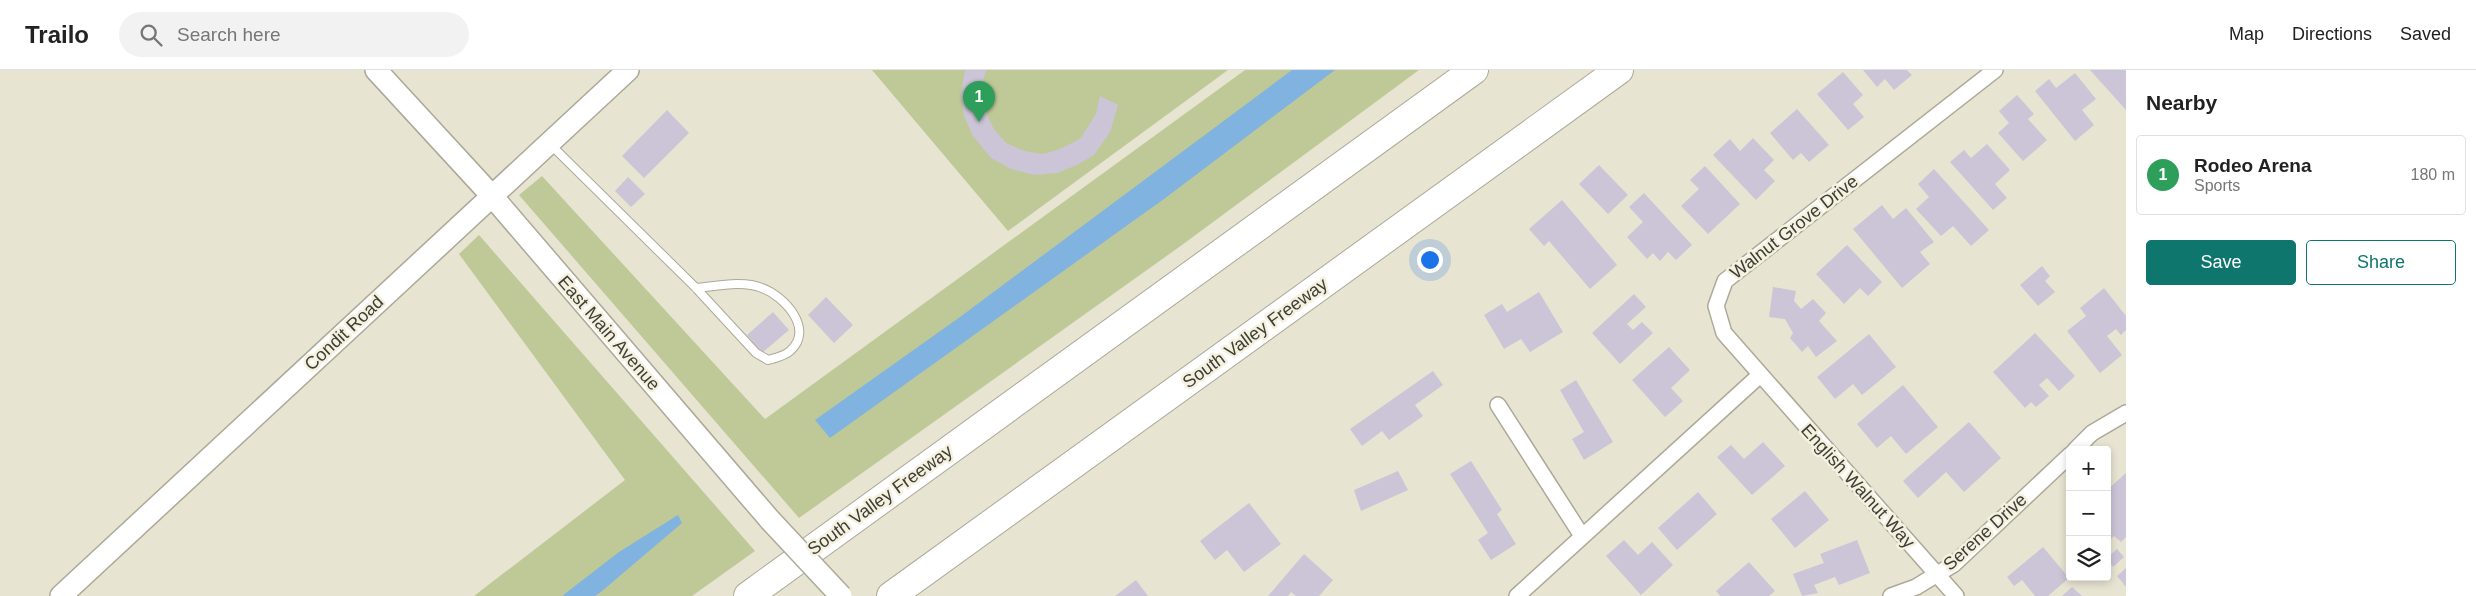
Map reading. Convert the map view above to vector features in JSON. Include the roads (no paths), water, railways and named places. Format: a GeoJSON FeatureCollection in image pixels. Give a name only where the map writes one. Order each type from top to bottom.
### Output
{"type":"FeatureCollection","features":[{"type":"Feature","properties":{"kind":"highway","name":"South Valley Freeway"},"geometry":{"type":"LineString","coordinates":[[748,596],[1474,70]]}},
{"type":"Feature","properties":{"kind":"highway","name":"South Valley Freeway"},"geometry":{"type":"LineString","coordinates":[[891,596],[1619,70]]}},
{"type":"Feature","properties":{"kind":"street","name":"East Main Avenue"},"geometry":{"type":"LineString","coordinates":[[376,70],[492,196],[770,520],[841,596]]}},
{"type":"Feature","properties":{"kind":"street","name":"Condit Road"},"geometry":{"type":"LineString","coordinates":[[61,596],[628,70]]}},
{"type":"Feature","properties":{"kind":"street","name":"Walnut Grove Drive"},"geometry":{"type":"LineString","coordinates":[[1760,376],[1724,333],[1716,306],[1725,281],[1995,70]]}},
{"type":"Feature","properties":{"kind":"street"},"geometry":{"type":"LineString","coordinates":[[1517,596],[1760,376]]}},
{"type":"Feature","properties":{"kind":"street","name":"English Walnut Way"},"geometry":{"type":"LineString","coordinates":[[1760,376],[1956,596]]}},
{"type":"Feature","properties":{"kind":"street"},"geometry":{"type":"LineString","coordinates":[[1498,405],[1582,536]]}},
{"type":"Feature","properties":{"kind":"street"},"geometry":{"type":"LineString","coordinates":[[2079,446],[2092,433],[2126,413]]}},
{"type":"Feature","properties":{"kind":"street","name":"Serene Drive"},"geometry":{"type":"LineString","coordinates":[[1891,596],[1916,587],[1954,564],[2066,458]]}},
{"type":"Feature","properties":{"kind":"lane"},"geometry":{"type":"LineString","coordinates":[[549,143],[696,288],[756,353],[768,360],[790,351],[796,342],[799,328],[793,312],[778,296],[762,288],[748,285],[696,288]]}},
{"type":"Feature","properties":{"kind":"water"},"geometry":{"type":"Polygon","coordinates":[[[1292,70],[1335,70],[1164,199],[830,438],[815,420],[960,317],[1292,70]]]}},
{"type":"Feature","properties":{"kind":"water"},"geometry":{"type":"Polygon","coordinates":[[[678,515],[682,523],[595,596],[562,596],[619,552],[678,515]]]}},
{"type":"Feature","properties":{"kind":"place","name":"Rodeo Arena"},"geometry":{"type":"Point","coordinates":[979,122]}}]}
